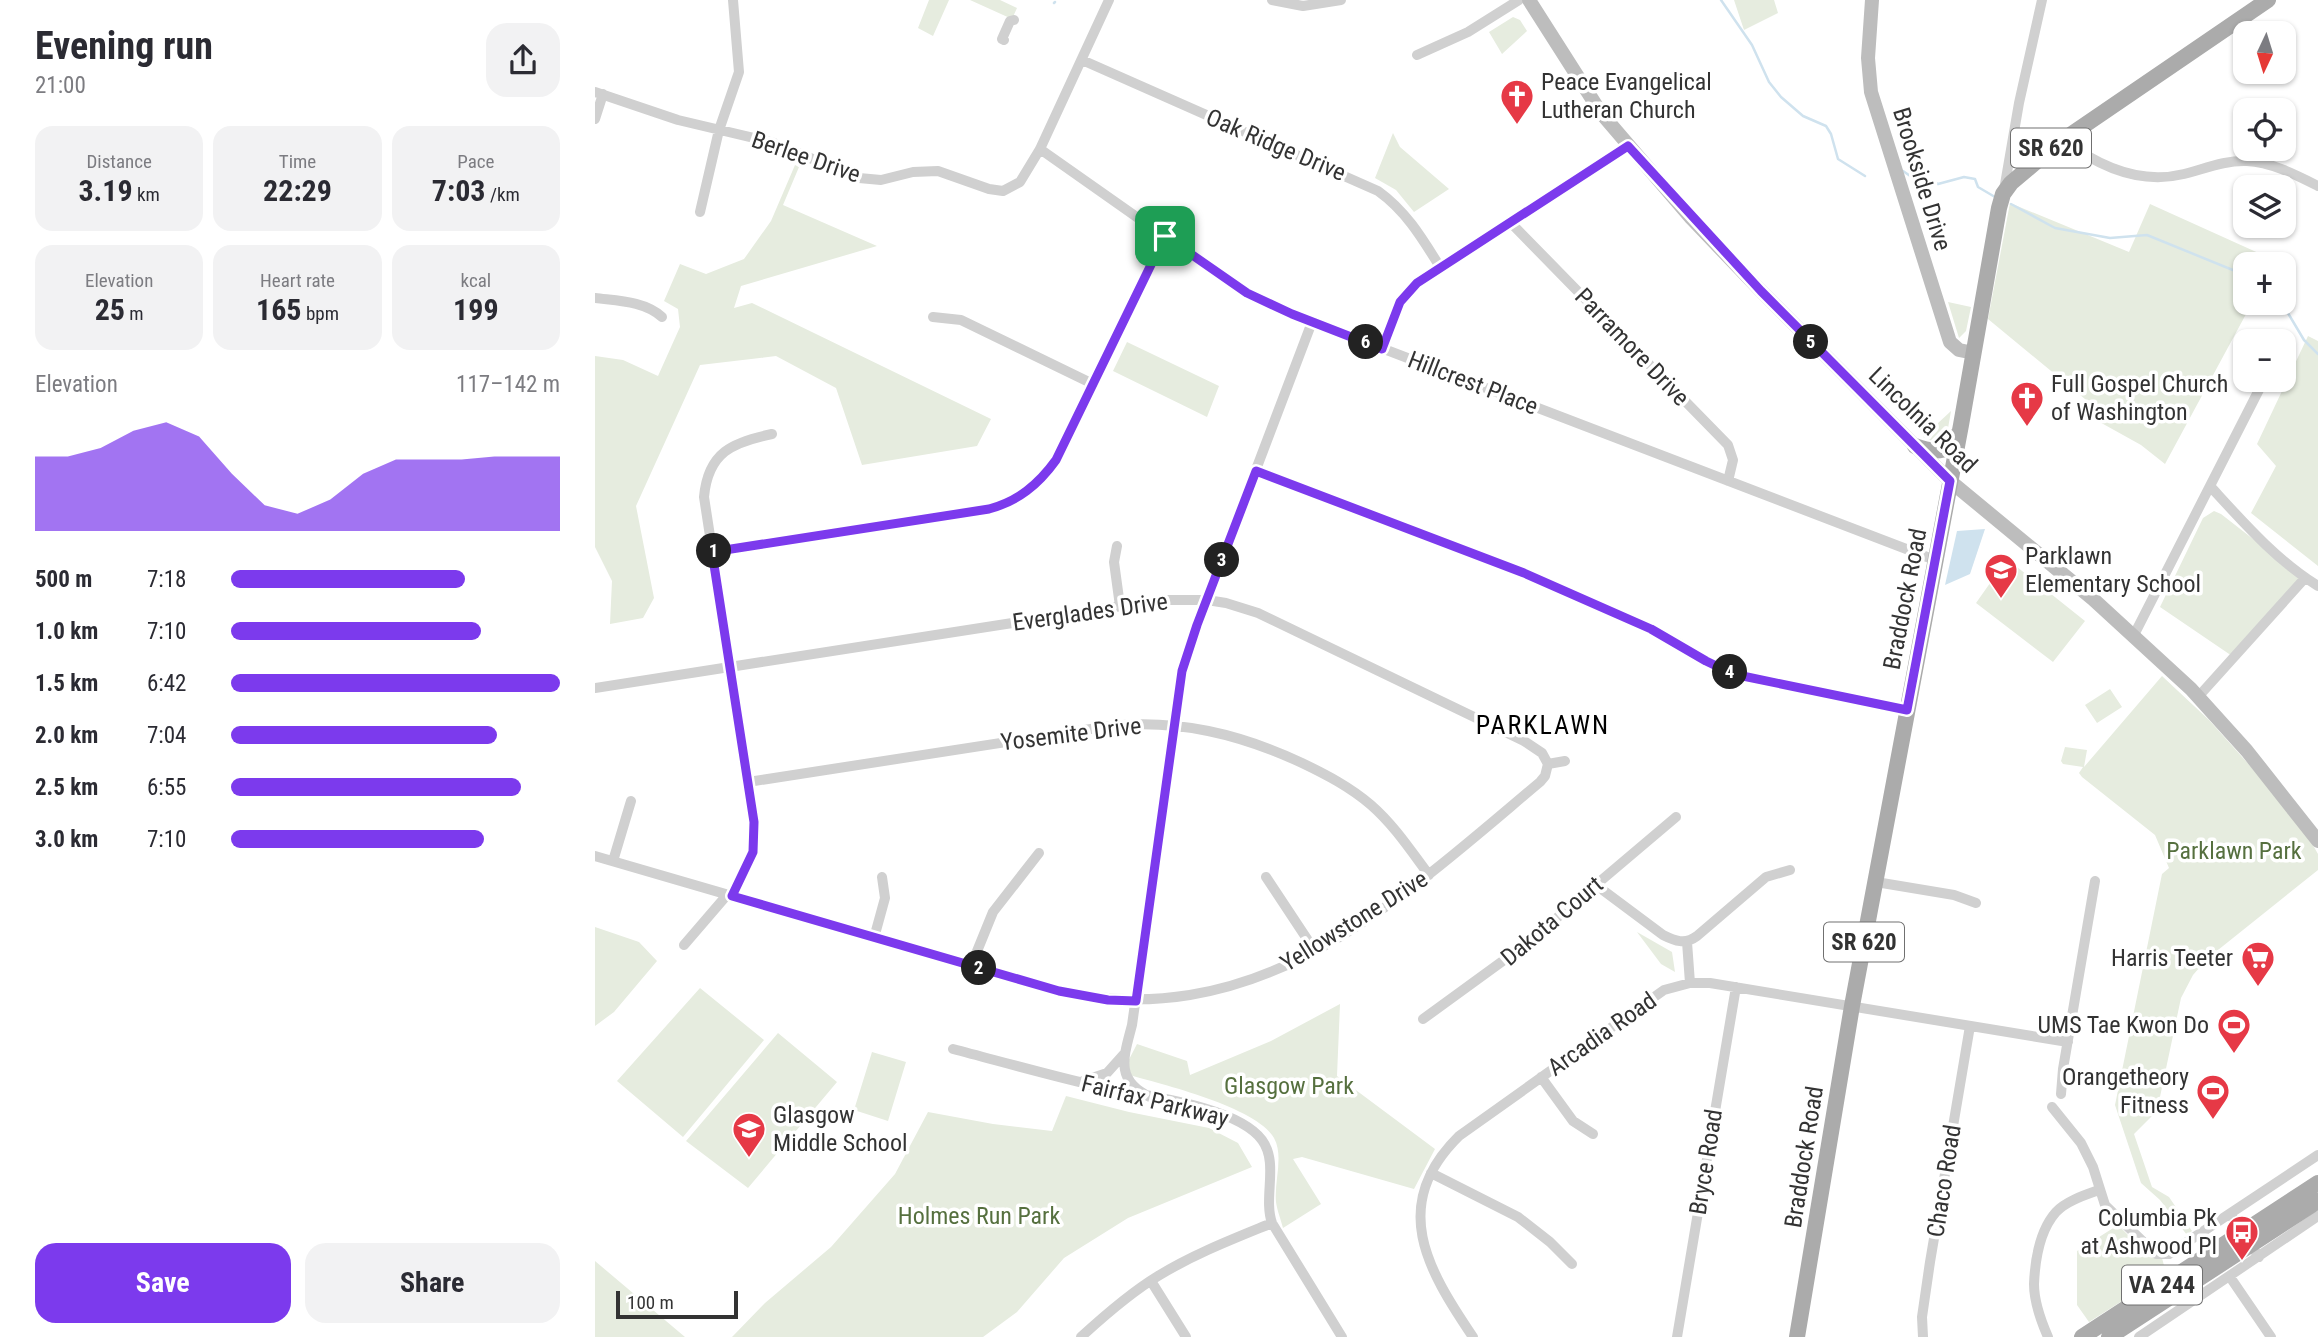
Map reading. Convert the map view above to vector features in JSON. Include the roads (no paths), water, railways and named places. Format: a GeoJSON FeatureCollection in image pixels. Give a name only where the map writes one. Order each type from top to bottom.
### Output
{"type":"FeatureCollection","features":[{"type":"Feature","properties":{"kind":"main road","name":"Lincolnia Road"},"geometry":{"type":"LineString","coordinates":[[1529,0],[1588,95],[1628,146],[1752,282],[1950,481],[2134,635],[2198,697],[2254,760],[2318,841]]}},
{"type":"Feature","properties":{"kind":"main road","name":"Brookside Drive"},"geometry":{"type":"LineString","coordinates":[[1872,0],[1868,58],[1871,92],[1950,342],[1959,350],[1974,353]]}},
{"type":"Feature","properties":{"kind":"main road","name":"Braddock Road"},"geometry":{"type":"LineString","coordinates":[[1797,1337],[1852,1006],[1961,425],[1993,236],[2003,194],[2022,172],[2064,139],[2268,0]]}},
{"type":"Feature","properties":{"kind":"main road"},"geometry":{"type":"LineString","coordinates":[[1915,446],[1936,452],[1948,449],[1955,441],[1961,425]]}},
{"type":"Feature","properties":{"kind":"main road","name":"VA 244"},"geometry":{"type":"LineString","coordinates":[[2082,1337],[2251,1245],[2318,1183]]}},
{"type":"Feature","properties":{"kind":"main road","name":"VA 244"},"geometry":{"type":"LineString","coordinates":[[2109,1337],[2318,1201]]}},
{"type":"Feature","properties":{"kind":"street"},"geometry":{"type":"LineString","coordinates":[[701,212],[719,130],[739,72],[733,0]]}},
{"type":"Feature","properties":{"kind":"street","name":"Berlee Drive"},"geometry":{"type":"LineString","coordinates":[[599,93],[678,120],[771,142],[859,178],[881,180],[913,172],[938,171],[996,191],[1010,189],[1020,182],[1040,149],[1109,0]]}},
{"type":"Feature","properties":{"kind":"street"},"geometry":{"type":"LineString","coordinates":[[1272,0],[1303,6],[1341,0]]}},
{"type":"Feature","properties":{"kind":"street"},"geometry":{"type":"LineString","coordinates":[[1417,55],[1468,32],[1519,0]]}},
{"type":"Feature","properties":{"kind":"street"},"geometry":{"type":"LineString","coordinates":[[2003,194],[2019,103],[2042,0]]}},
{"type":"Feature","properties":{"kind":"street"},"geometry":{"type":"LineString","coordinates":[[1004,40],[1002,39],[1010,21],[1014,20]]}},
{"type":"Feature","properties":{"kind":"street","name":"Oak Ridge Drive"},"geometry":{"type":"LineString","coordinates":[[1083,60],[1378,191],[1411,221],[1440,267]]}},
{"type":"Feature","properties":{"kind":"street"},"geometry":{"type":"LineString","coordinates":[[595,119],[599,93]]}},
{"type":"Feature","properties":{"kind":"street"},"geometry":{"type":"LineString","coordinates":[[2064,139],[2101,163],[2140,177],[2167,177],[2244,161],[2270,165],[2318,186]]}},
{"type":"Feature","properties":{"kind":"street"},"geometry":{"type":"LineString","coordinates":[[1382,349],[1397,310],[1408,292],[1440,267],[1628,146]]}},
{"type":"Feature","properties":{"kind":"street","name":"Hillcrest Place"},"geometry":{"type":"LineString","coordinates":[[1040,149],[1247,293],[1312,322],[1935,560]]}},
{"type":"Feature","properties":{"kind":"street","name":"Parramore Drive"},"geometry":{"type":"LineString","coordinates":[[1510,222],[1728,445],[1733,460],[1728,481]]}},
{"type":"Feature","properties":{"kind":"street"},"geometry":{"type":"LineString","coordinates":[[712,552],[1001,505],[1026,492],[1047,472],[1058,456],[1165,236]]}},
{"type":"Feature","properties":{"kind":"street"},"geometry":{"type":"LineString","coordinates":[[595,298],[640,304],[662,317]]}},
{"type":"Feature","properties":{"kind":"street"},"geometry":{"type":"LineString","coordinates":[[933,317],[961,320],[1093,384]]}},
{"type":"Feature","properties":{"kind":"street"},"geometry":{"type":"LineString","coordinates":[[1150,1097],[1136,1090],[1124,1068],[1136,1001],[1182,671],[1312,322]]}},
{"type":"Feature","properties":{"kind":"street"},"geometry":{"type":"LineString","coordinates":[[2134,635],[2258,392]]}},
{"type":"Feature","properties":{"kind":"street"},"geometry":{"type":"LineString","coordinates":[[684,945],[730,895],[753,852],[754,822],[704,497],[705,484],[713,463],[728,448],[772,434]]}},
{"type":"Feature","properties":{"kind":"street"},"geometry":{"type":"LineString","coordinates":[[1256,471],[1524,573],[1651,629],[1733,674],[1907,710]]}},
{"type":"Feature","properties":{"kind":"street"},"geometry":{"type":"LineString","coordinates":[[2210,486],[2252,532],[2318,586]]}},
{"type":"Feature","properties":{"kind":"street"},"geometry":{"type":"LineString","coordinates":[[1117,546],[1114,562],[1120,606]]}},
{"type":"Feature","properties":{"kind":"street"},"geometry":{"type":"LineString","coordinates":[[2198,697],[2305,578]]}},
{"type":"Feature","properties":{"kind":"street","name":"Everglades Drive"},"geometry":{"type":"LineString","coordinates":[[595,688],[1160,600],[1207,600],[1258,613],[1299,632],[1524,741],[1542,753],[1548,764]]}},
{"type":"Feature","properties":{"kind":"street","name":"Yosemite Drive"},"geometry":{"type":"LineString","coordinates":[[748,782],[1110,726],[1174,725],[1248,740],[1343,784],[1387,821],[1429,875]]}},
{"type":"Feature","properties":{"kind":"street"},"geometry":{"type":"LineString","coordinates":[[1548,764],[1565,761]]}},
{"type":"Feature","properties":{"kind":"street","name":"Yellowstone Drive"},"geometry":{"type":"LineString","coordinates":[[595,856],[1071,994],[1108,1000],[1172,999],[1227,989],[1275,972],[1315,951],[1429,875],[1540,782],[1545,776],[1548,764]]}},
{"type":"Feature","properties":{"kind":"street"},"geometry":{"type":"LineString","coordinates":[[613,861],[631,801]]}},
{"type":"Feature","properties":{"kind":"street","name":"Dakota Court"},"geometry":{"type":"LineString","coordinates":[[1423,1018],[1489,973],[1676,817]]}},
{"type":"Feature","properties":{"kind":"street"},"geometry":{"type":"LineString","coordinates":[[971,966],[993,912],[1039,853]]}},
{"type":"Feature","properties":{"kind":"street"},"geometry":{"type":"LineString","coordinates":[[1596,885],[1663,935],[1686,942],[1697,936],[1766,877],[1790,870]]}},
{"type":"Feature","properties":{"kind":"street"},"geometry":{"type":"LineString","coordinates":[[874,937],[885,898],[882,877]]}},
{"type":"Feature","properties":{"kind":"street"},"geometry":{"type":"LineString","coordinates":[[1266,877],[1315,951]]}},
{"type":"Feature","properties":{"kind":"street"},"geometry":{"type":"LineString","coordinates":[[2061,1094],[2095,881]]}},
{"type":"Feature","properties":{"kind":"street"},"geometry":{"type":"LineString","coordinates":[[1875,882],[1954,895],[1976,903]]}},
{"type":"Feature","properties":{"kind":"street"},"geometry":{"type":"LineString","coordinates":[[1686,942],[1690,983]]}},
{"type":"Feature","properties":{"kind":"street","name":"Arcadia Road"},"geometry":{"type":"LineString","coordinates":[[1473,1337],[1431,1269],[1423,1246],[1422,1208],[1431,1173],[1440,1156],[1459,1136],[1664,990],[1690,983],[1710,983],[2068,1042]]}},
{"type":"Feature","properties":{"kind":"street","name":"Bryce Road"},"geometry":{"type":"LineString","coordinates":[[1677,1337],[1736,987]]}},
{"type":"Feature","properties":{"kind":"street","name":"Chaco Road"},"geometry":{"type":"LineString","coordinates":[[1923,1337],[1922,1317],[1926,1289],[1969,1026]]}},
{"type":"Feature","properties":{"kind":"street","name":"Fairfax Parkway"},"geometry":{"type":"LineString","coordinates":[[953,1049],[1072,1080],[1215,1111],[1254,1131],[1263,1141],[1269,1157],[1268,1206],[1272,1223],[1342,1337]]}},
{"type":"Feature","properties":{"kind":"street"},"geometry":{"type":"LineString","coordinates":[[1072,1080],[1088,1080],[1107,1073],[1126,1050]]}},
{"type":"Feature","properties":{"kind":"street"},"geometry":{"type":"LineString","coordinates":[[1541,1077],[1573,1121],[1593,1134]]}},
{"type":"Feature","properties":{"kind":"street"},"geometry":{"type":"LineString","coordinates":[[2052,1107],[2081,1143],[2093,1167],[2105,1205],[2156,1254],[2169,1254],[2318,1155]]}},
{"type":"Feature","properties":{"kind":"street"},"geometry":{"type":"LineString","coordinates":[[1431,1173],[1518,1217],[1550,1242],[1572,1264]]}},
{"type":"Feature","properties":{"kind":"street"},"geometry":{"type":"LineString","coordinates":[[2047,1337],[2034,1286],[2042,1237],[2056,1211],[2079,1197],[2099,1190]]}},
{"type":"Feature","properties":{"kind":"street"},"geometry":{"type":"LineString","coordinates":[[2230,1214],[2251,1245]]}},
{"type":"Feature","properties":{"kind":"street"},"geometry":{"type":"LineString","coordinates":[[2139,1337],[2230,1277],[2251,1245],[2318,1216]]}},
{"type":"Feature","properties":{"kind":"street"},"geometry":{"type":"LineString","coordinates":[[1081,1337],[1151,1280],[1211,1248],[1272,1223]]}},
{"type":"Feature","properties":{"kind":"street"},"geometry":{"type":"LineString","coordinates":[[2230,1277],[2271,1337]]}},
{"type":"Feature","properties":{"kind":"street"},"geometry":{"type":"LineString","coordinates":[[1151,1280],[1186,1337]]}},
{"type":"Feature","properties":{"kind":"water"},"geometry":{"type":"Polygon","coordinates":[[[1985,529],[1970,574],[1945,585],[1957,531],[1985,529]]]}},
{"type":"Feature","properties":{"kind":"waterway"},"geometry":{"type":"LineString","coordinates":[[1721,0],[1752,45],[1769,82],[1781,97],[1803,116],[1826,126],[1838,159],[1865,176]]}},
{"type":"Feature","properties":{"kind":"waterway"},"geometry":{"type":"LineString","coordinates":[[1903,171],[1916,180],[1928,180],[1938,184],[1964,177],[1975,179],[1978,187],[1995,197]]}},
{"type":"Feature","properties":{"kind":"waterway"},"geometry":{"type":"LineString","coordinates":[[2011,204],[2055,228],[2110,238],[2147,235],[2233,270]]}},
{"type":"Feature","properties":{"kind":"waterway"},"geometry":{"type":"LineString","coordinates":[[2289,315],[2304,340],[2318,354]]}},
{"type":"Feature","properties":{"kind":"place","name":"Peace Evangelical Lutheran Church"},"geometry":{"type":"Point","coordinates":[1517,126]}},
{"type":"Feature","properties":{"kind":"place","name":"Full Gospel Church of Washington"},"geometry":{"type":"Point","coordinates":[2027,428]}},
{"type":"Feature","properties":{"kind":"place","name":"Parklawn Elementary School"},"geometry":{"type":"Point","coordinates":[2001,600]}},
{"type":"Feature","properties":{"kind":"place","name":"Harris Teeter"},"geometry":{"type":"Point","coordinates":[2258,988]}},
{"type":"Feature","properties":{"kind":"place","name":"UMS Tae Kwon Do"},"geometry":{"type":"Point","coordinates":[2234,1055]}},
{"type":"Feature","properties":{"kind":"place","name":"Orangetheory Fitness"},"geometry":{"type":"Point","coordinates":[2213,1121]}},
{"type":"Feature","properties":{"kind":"place","name":"Glasgow Middle School"},"geometry":{"type":"Point","coordinates":[749,1159]}},
{"type":"Feature","properties":{"kind":"place","name":"Columbia Pk at Ashwood Pl"},"geometry":{"type":"Point","coordinates":[2242,1262]}},
{"type":"Feature","properties":{"kind":"district","name":"PARKLAWN"},"geometry":{"type":"Point","coordinates":[1543,725]}},
{"type":"Feature","properties":{"kind":"park label","name":"Parklawn Park"},"geometry":{"type":"Point","coordinates":[2234,851]}},
{"type":"Feature","properties":{"kind":"park label","name":"Glasgow Park"},"geometry":{"type":"Point","coordinates":[1289,1086]}},
{"type":"Feature","properties":{"kind":"park label","name":"Holmes Run Park"},"geometry":{"type":"Point","coordinates":[979,1216]}}]}
